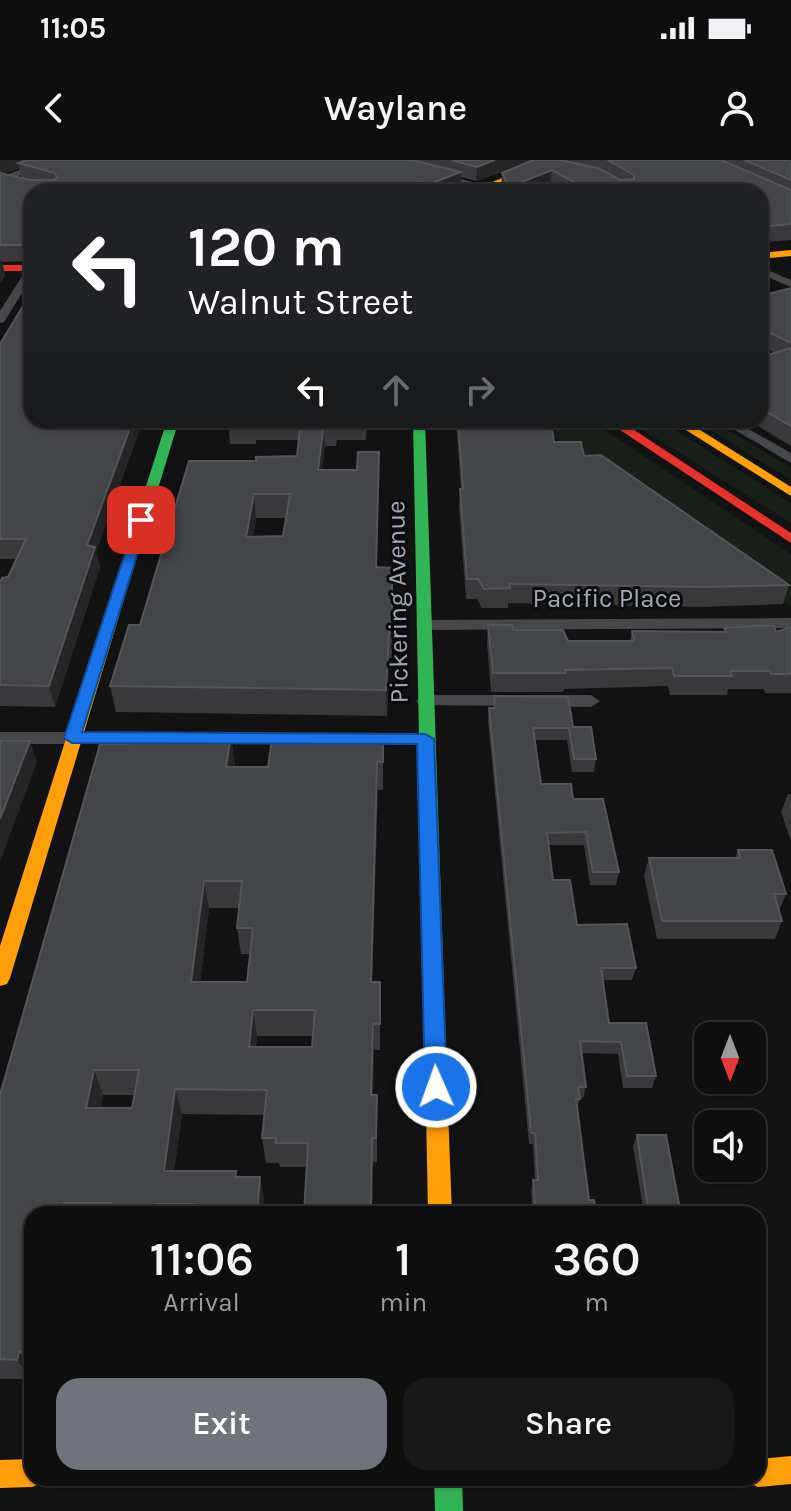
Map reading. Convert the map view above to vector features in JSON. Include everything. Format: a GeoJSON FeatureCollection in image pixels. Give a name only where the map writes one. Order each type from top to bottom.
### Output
{"type":"FeatureCollection","features":[{"type":"Feature","properties":{"kind":"street"},"geometry":{"type":"LineString","coordinates":[[0,180],[56,160]]}},
{"type":"Feature","properties":{"kind":"street"},"geometry":{"type":"LineString","coordinates":[[503,184],[558,163]]}},
{"type":"Feature","properties":{"kind":"street"},"geometry":{"type":"LineString","coordinates":[[429,174],[465,184]]}},
{"type":"Feature","properties":{"kind":"street"},"geometry":{"type":"LineString","coordinates":[[0,180],[24,186]]}},
{"type":"Feature","properties":{"kind":"street"},"geometry":{"type":"LineString","coordinates":[[768,255],[791,253]]}},
{"type":"Feature","properties":{"kind":"street"},"geometry":{"type":"LineString","coordinates":[[0,268],[24,268]]}},
{"type":"Feature","properties":{"kind":"street"},"geometry":{"type":"LineString","coordinates":[[768,274],[791,284]]}},
{"type":"Feature","properties":{"kind":"street"},"geometry":{"type":"LineString","coordinates":[[0,320],[24,281]]}},
{"type":"Feature","properties":{"kind":"street"},"geometry":{"type":"LineString","coordinates":[[0,978],[170,428]]}},
{"type":"Feature","properties":{"kind":"street","name":"Pickering Avenue"},"geometry":{"type":"LineString","coordinates":[[419,428],[425,739],[440,1206]]}},
{"type":"Feature","properties":{"kind":"street"},"geometry":{"type":"LineString","coordinates":[[623,428],[791,539]]}},
{"type":"Feature","properties":{"kind":"street"},"geometry":{"type":"LineString","coordinates":[[689,428],[791,492]]}},
{"type":"Feature","properties":{"kind":"street"},"geometry":{"type":"LineString","coordinates":[[738,428],[791,459]]}},
{"type":"Feature","properties":{"kind":"street","name":"Pacific Place"},"geometry":{"type":"LineString","coordinates":[[424,625],[791,623]]}},
{"type":"Feature","properties":{"kind":"street"},"geometry":{"type":"LineString","coordinates":[[425,701],[591,701]]}},
{"type":"Feature","properties":{"kind":"street"},"geometry":{"type":"LineString","coordinates":[[0,738],[314,739]]}},
{"type":"Feature","properties":{"kind":"street"},"geometry":{"type":"LineString","coordinates":[[346,739],[425,739]]}},
{"type":"Feature","properties":{"kind":"street"},"geometry":{"type":"LineString","coordinates":[[766,1472],[791,1470]]}},
{"type":"Feature","properties":{"kind":"street"},"geometry":{"type":"LineString","coordinates":[[0,1474],[24,1473]]}},
{"type":"Feature","properties":{"kind":"street"},"geometry":{"type":"LineString","coordinates":[[448,1486],[449,1511]]}},
{"type":"Feature","properties":{"kind":"shaded area"},"geometry":{"type":"Polygon","coordinates":[[[542,428],[602,428],[791,554],[791,606],[542,428]]]}},
{"type":"Feature","properties":{"kind":"shaded area"},"geometry":{"type":"Polygon","coordinates":[[[640,428],[673,428],[791,503],[791,523],[640,428]]]}},
{"type":"Feature","properties":{"kind":"shaded area"},"geometry":{"type":"Polygon","coordinates":[[[708,428],[724,428],[791,468],[791,480],[708,428]]]}},
{"type":"Feature","properties":{"kind":"building"},"geometry":{"type":"Polygon","coordinates":[[[27,160],[412,160],[461,172],[430,184],[24,184],[24,245],[0,245],[0,173],[30,180],[57,178],[55,173],[18,163],[27,160]]]}},
{"type":"Feature","properties":{"kind":"building"},"geometry":{"type":"Polygon","coordinates":[[[451,160],[495,160],[477,167],[451,160]]]}},
{"type":"Feature","properties":{"kind":"building"},"geometry":{"type":"Polygon","coordinates":[[[533,160],[560,160],[598,168],[620,180],[634,179],[634,175],[608,160],[721,160],[791,190],[791,224],[768,225],[768,184],[578,184],[552,170],[517,184],[508,184],[502,173],[533,160]]]}},
{"type":"Feature","properties":{"kind":"building"},"geometry":{"type":"Polygon","coordinates":[[[744,160],[791,160],[791,180],[744,160]]]}},
{"type":"Feature","properties":{"kind":"building"},"geometry":{"type":"Polygon","coordinates":[[[791,288],[791,343],[768,332],[768,294],[791,288]]]}},
{"type":"Feature","properties":{"kind":"building"},"geometry":{"type":"Polygon","coordinates":[[[24,304],[24,428],[130,428],[87,545],[95,547],[49,686],[0,685],[0,583],[2,578],[8,577],[26,539],[0,539],[0,344],[24,304]]]}},
{"type":"Feature","properties":{"kind":"building"},"geometry":{"type":"Polygon","coordinates":[[[791,348],[791,426],[768,413],[768,355],[791,348]]]}},
{"type":"Feature","properties":{"kind":"building"},"geometry":{"type":"Polygon","coordinates":[[[300,428],[323,428],[318,470],[357,470],[358,452],[379,452],[376,567],[392,568],[392,633],[389,632],[386,690],[110,686],[129,625],[140,625],[189,461],[256,461],[256,457],[297,456],[300,428]],[[254,494],[246,537],[283,536],[290,494],[254,494]]]}},
{"type":"Feature","properties":{"kind":"building"},"geometry":{"type":"Polygon","coordinates":[[[459,428],[552,429],[554,442],[581,442],[584,456],[601,455],[789,585],[509,584],[510,588],[484,589],[478,579],[467,579],[460,489],[463,489],[459,428]]]}},
{"type":"Feature","properties":{"kind":"building"},"geometry":{"type":"Polygon","coordinates":[[[488,625],[512,625],[513,630],[563,630],[568,641],[634,641],[632,631],[726,632],[724,628],[774,626],[776,632],[791,627],[791,674],[730,671],[732,676],[674,676],[672,668],[493,673],[488,625]]]}},
{"type":"Feature","properties":{"kind":"building"},"geometry":{"type":"Polygon","coordinates":[[[494,696],[568,697],[573,727],[591,727],[596,759],[574,759],[569,728],[533,728],[541,784],[571,784],[573,799],[603,799],[619,872],[593,872],[586,832],[547,833],[553,880],[570,880],[577,925],[627,924],[636,968],[601,968],[609,1023],[646,1023],[656,1076],[627,1076],[621,1042],[580,1041],[586,1087],[578,1087],[580,1099],[576,1099],[589,1200],[594,1200],[595,1206],[535,1206],[533,1180],[538,1180],[535,1133],[531,1133],[489,708],[495,708],[494,696]]]}},
{"type":"Feature","properties":{"kind":"building"},"geometry":{"type":"Polygon","coordinates":[[[131,735],[231,735],[226,767],[268,767],[272,739],[278,737],[383,736],[383,762],[377,762],[371,982],[380,982],[380,1024],[373,1024],[371,1095],[377,1095],[376,1138],[372,1138],[371,1206],[304,1206],[308,1143],[276,1143],[276,1138],[262,1138],[267,1090],[175,1089],[164,1171],[236,1171],[235,1177],[260,1177],[258,1206],[64,1203],[63,1206],[24,1206],[24,1352],[19,1352],[17,1360],[0,1359],[0,1095],[100,744],[129,744],[131,735]],[[204,881],[191,982],[247,982],[253,928],[237,928],[242,881],[204,881]],[[253,1010],[249,1047],[312,1047],[315,1010],[253,1010]],[[94,1070],[86,1108],[132,1108],[139,1070],[94,1070]]]}},
{"type":"Feature","properties":{"kind":"building"},"geometry":{"type":"Polygon","coordinates":[[[0,741],[30,741],[0,819],[0,741]]]}},
{"type":"Feature","properties":{"kind":"building"},"geometry":{"type":"Polygon","coordinates":[[[738,850],[772,850],[786,894],[774,894],[782,921],[662,921],[649,858],[740,858],[738,850]]]}},
{"type":"Feature","properties":{"kind":"building"},"geometry":{"type":"Polygon","coordinates":[[[637,1135],[666,1135],[679,1206],[648,1206],[637,1135]]]}},
{"type":"Feature","properties":{"kind":"traffic: fast"},"geometry":{"type":"LineString","coordinates":[[112,616],[171,428]]}},
{"type":"Feature","properties":{"kind":"traffic: fast"},"geometry":{"type":"LineString","coordinates":[[419,428],[437,1110]]}},
{"type":"Feature","properties":{"kind":"traffic: fast"},"geometry":{"type":"LineString","coordinates":[[448,1486],[449,1511]]}},
{"type":"Feature","properties":{"kind":"traffic: slow"},"geometry":{"type":"LineString","coordinates":[[492,184],[553,160]]}},
{"type":"Feature","properties":{"kind":"traffic: slow"},"geometry":{"type":"LineString","coordinates":[[768,255],[791,253]]}},
{"type":"Feature","properties":{"kind":"traffic: slow"},"geometry":{"type":"LineString","coordinates":[[689,428],[791,492]]}},
{"type":"Feature","properties":{"kind":"traffic: slow"},"geometry":{"type":"LineString","coordinates":[[0,978],[112,616]]}},
{"type":"Feature","properties":{"kind":"traffic: slow"},"geometry":{"type":"LineString","coordinates":[[437,1110],[440,1206]]}},
{"type":"Feature","properties":{"kind":"traffic: slow"},"geometry":{"type":"LineString","coordinates":[[766,1472],[791,1470]]}},
{"type":"Feature","properties":{"kind":"traffic: slow"},"geometry":{"type":"LineString","coordinates":[[0,1474],[24,1473]]}},
{"type":"Feature","properties":{"kind":"traffic: jam"},"geometry":{"type":"LineString","coordinates":[[0,268],[24,268]]}},
{"type":"Feature","properties":{"kind":"traffic: jam"},"geometry":{"type":"LineString","coordinates":[[623,428],[791,539]]}},
{"type":"Feature","properties":{"kind":"route"},"geometry":{"type":"LineString","coordinates":[[141,520],[72,738],[425,739],[436,1087]]}}]}
